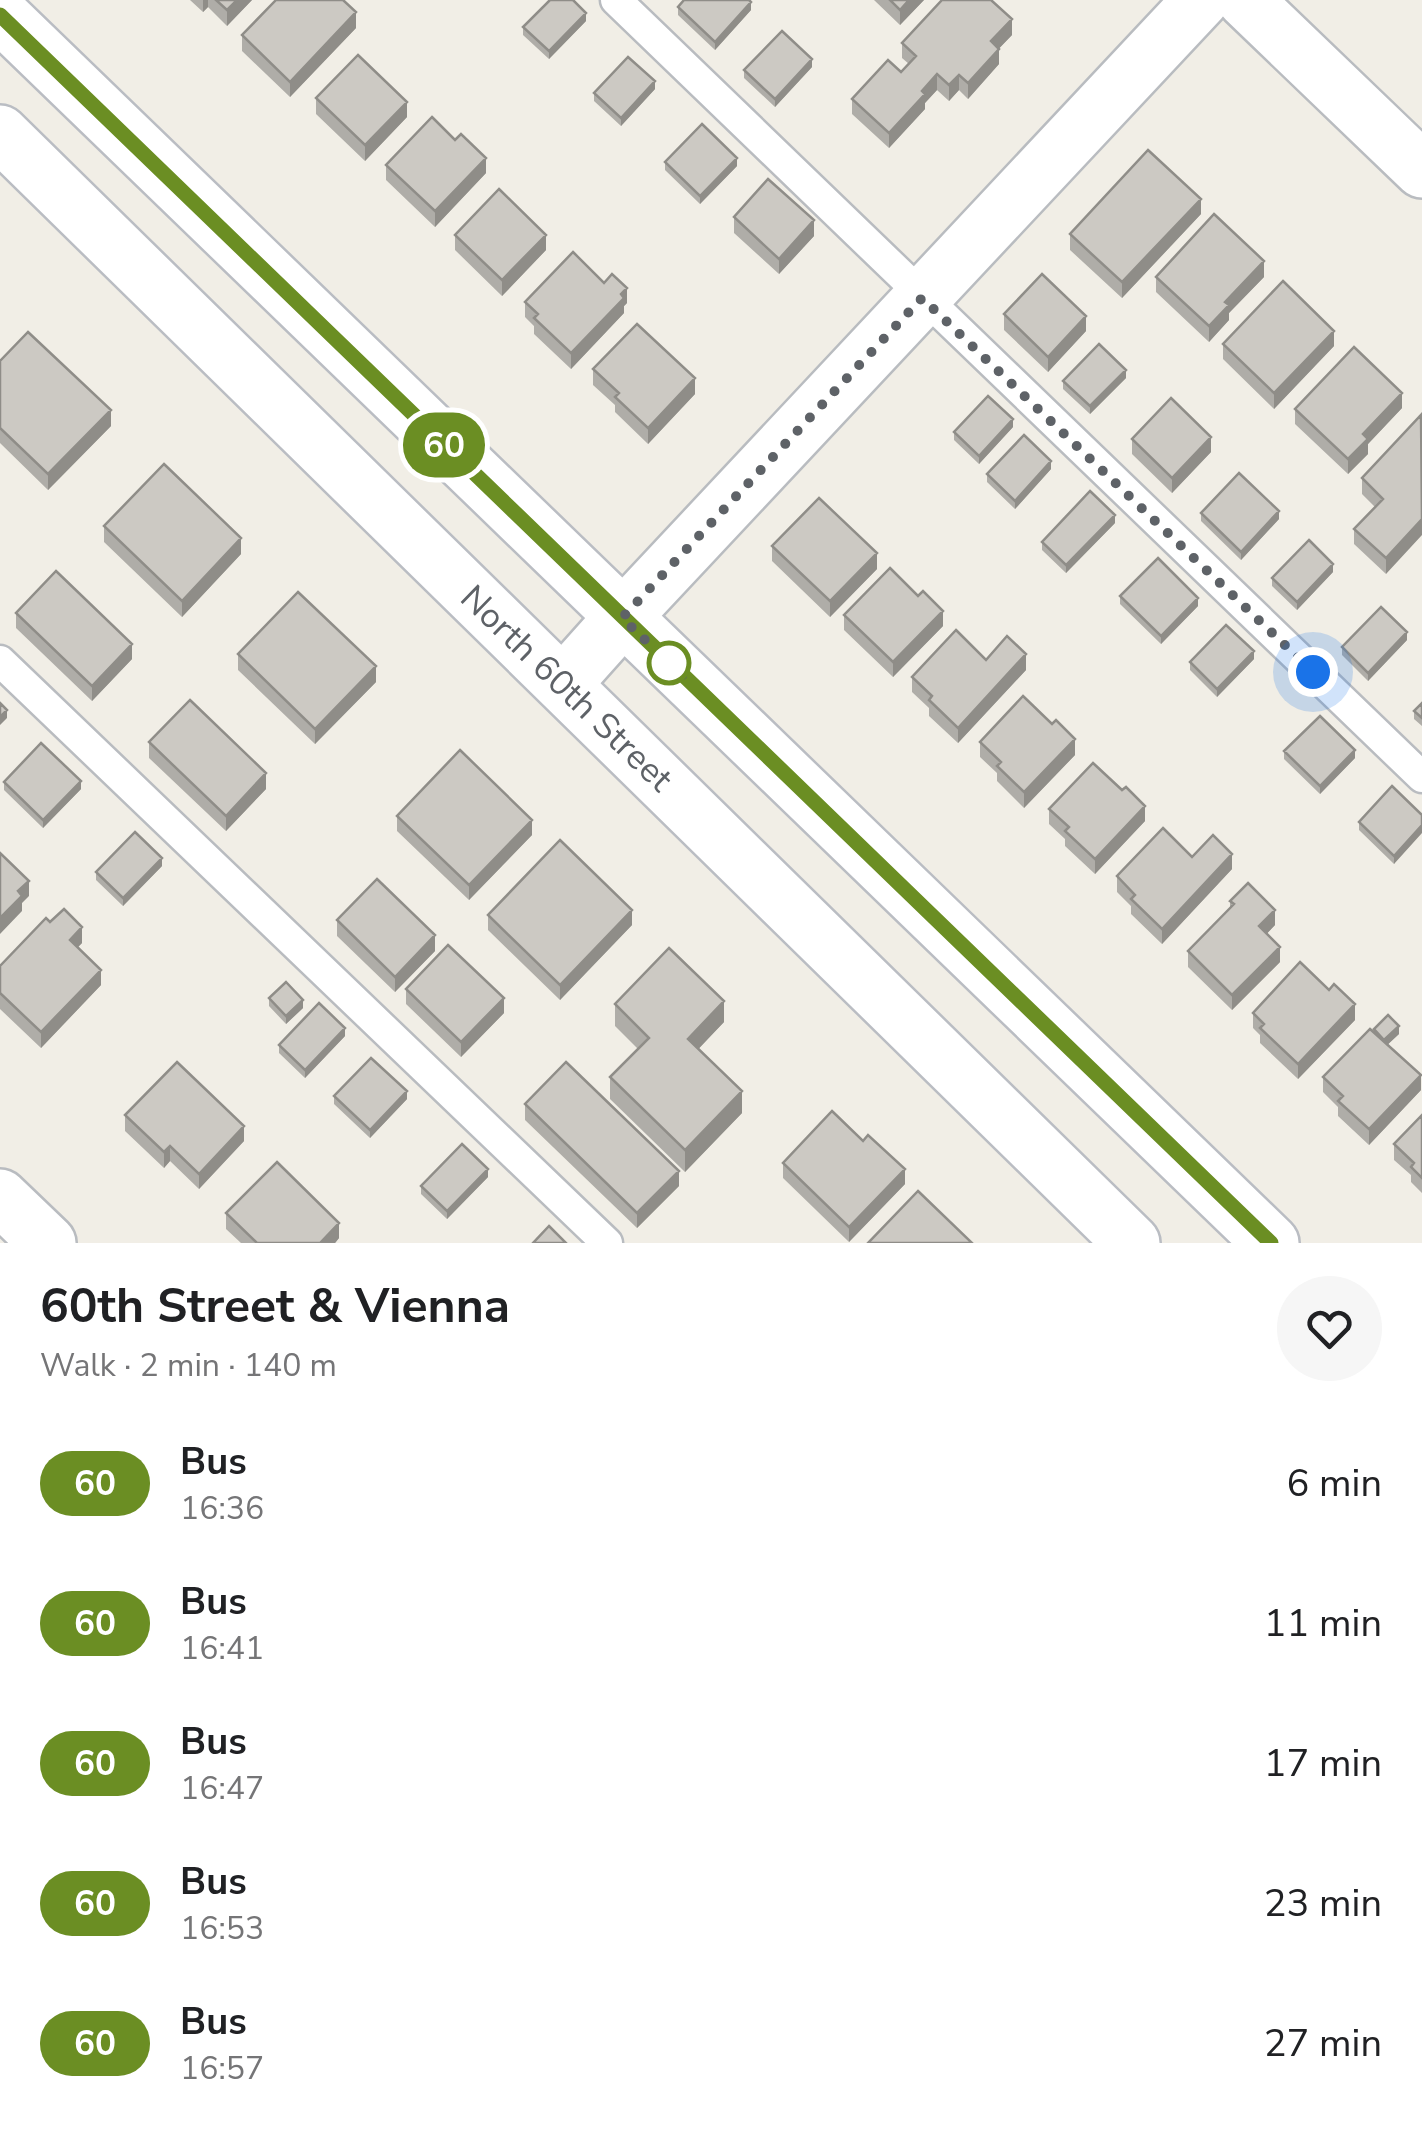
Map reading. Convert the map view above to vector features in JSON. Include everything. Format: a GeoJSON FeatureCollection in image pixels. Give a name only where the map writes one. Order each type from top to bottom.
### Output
{"type":"FeatureCollection","features":[{"type":"Feature","properties":{"kind":"main road"},"geometry":{"type":"LineString","coordinates":[[563,684],[1201,0]]}},
{"type":"Feature","properties":{"kind":"main road"},"geometry":{"type":"LineString","coordinates":[[1245,0],[1422,170]]}},
{"type":"Feature","properties":{"kind":"main road"},"geometry":{"type":"LineString","coordinates":[[0,14],[1271,1243]]}},
{"type":"Feature","properties":{"kind":"main road","name":"North 60th Street"},"geometry":{"type":"LineString","coordinates":[[0,133],[1132,1243]]}},
{"type":"Feature","properties":{"kind":"main road"},"geometry":{"type":"LineString","coordinates":[[0,1197],[48,1243]]}},
{"type":"Feature","properties":{"kind":"lane"},"geometry":{"type":"LineString","coordinates":[[616,0],[1422,777]]}},
{"type":"Feature","properties":{"kind":"lane"},"geometry":{"type":"LineString","coordinates":[[0,661],[607,1243]]}},
{"type":"Feature","properties":{"kind":"building"},"geometry":{"type":"Polygon","coordinates":[[[216,0],[237,0],[227,10],[216,0]]]}},
{"type":"Feature","properties":{"kind":"building"},"geometry":{"type":"Polygon","coordinates":[[[276,0],[343,0],[356,12],[290,82],[242,35],[276,0]]]}},
{"type":"Feature","properties":{"kind":"building"},"geometry":{"type":"Polygon","coordinates":[[[550,0],[573,0],[586,13],[549,51],[523,27],[550,0]]]}},
{"type":"Feature","properties":{"kind":"building"},"geometry":{"type":"Polygon","coordinates":[[[684,0],[751,2],[715,42],[678,7],[684,0]]]}},
{"type":"Feature","properties":{"kind":"building"},"geometry":{"type":"Polygon","coordinates":[[[890,0],[909,0],[900,10],[890,0]]]}},
{"type":"Feature","properties":{"kind":"building"},"geometry":{"type":"Polygon","coordinates":[[[942,0],[991,0],[1012,19],[991,41],[999,49],[968,83],[959,75],[949,85],[937,74],[922,91],[925,94],[889,133],[852,99],[888,60],[901,72],[916,56],[902,43],[942,0]]]}},
{"type":"Feature","properties":{"kind":"building"},"geometry":{"type":"Polygon","coordinates":[[[782,31],[812,59],[775,99],[744,70],[782,31]]]}},
{"type":"Feature","properties":{"kind":"building"},"geometry":{"type":"Polygon","coordinates":[[[358,55],[407,102],[365,145],[316,98],[358,55]]]}},
{"type":"Feature","properties":{"kind":"building"},"geometry":{"type":"Polygon","coordinates":[[[628,57],[655,81],[621,118],[594,93],[628,57]]]}},
{"type":"Feature","properties":{"kind":"building"},"geometry":{"type":"Polygon","coordinates":[[[432,117],[455,140],[461,134],[486,158],[435,211],[386,165],[432,117]]]}},
{"type":"Feature","properties":{"kind":"building"},"geometry":{"type":"Polygon","coordinates":[[[702,124],[737,158],[700,196],[665,162],[702,124]]]}},
{"type":"Feature","properties":{"kind":"building"},"geometry":{"type":"Polygon","coordinates":[[[1148,150],[1201,199],[1122,282],[1070,234],[1148,150]]]}},
{"type":"Feature","properties":{"kind":"building"},"geometry":{"type":"Polygon","coordinates":[[[768,179],[814,220],[779,259],[734,217],[768,179]]]}},
{"type":"Feature","properties":{"kind":"building"},"geometry":{"type":"Polygon","coordinates":[[[499,189],[546,235],[502,280],[455,235],[499,189]]]}},
{"type":"Feature","properties":{"kind":"building"},"geometry":{"type":"Polygon","coordinates":[[[1214,214],[1264,261],[1225,302],[1229,305],[1209,326],[1156,277],[1214,214]]]}},
{"type":"Feature","properties":{"kind":"building"},"geometry":{"type":"Polygon","coordinates":[[[573,252],[604,283],[612,274],[627,288],[621,294],[624,298],[571,353],[534,318],[538,314],[525,302],[573,252]]]}},
{"type":"Feature","properties":{"kind":"building"},"geometry":{"type":"Polygon","coordinates":[[[1042,274],[1086,316],[1048,357],[1004,314],[1042,274]]]}},
{"type":"Feature","properties":{"kind":"building"},"geometry":{"type":"Polygon","coordinates":[[[1283,281],[1334,331],[1274,393],[1223,344],[1283,281]]]}},
{"type":"Feature","properties":{"kind":"building"},"geometry":{"type":"Polygon","coordinates":[[[637,324],[695,378],[648,428],[615,397],[619,393],[593,369],[637,324]]]}},
{"type":"Feature","properties":{"kind":"building"},"geometry":{"type":"Polygon","coordinates":[[[28,332],[111,410],[48,474],[0,428],[0,361],[28,332]]]}},
{"type":"Feature","properties":{"kind":"building"},"geometry":{"type":"Polygon","coordinates":[[[1099,344],[1126,370],[1090,406],[1063,381],[1099,344]]]}},
{"type":"Feature","properties":{"kind":"building"},"geometry":{"type":"Polygon","coordinates":[[[1354,347],[1402,393],[1363,434],[1368,439],[1348,459],[1295,409],[1354,347]]]}},
{"type":"Feature","properties":{"kind":"building"},"geometry":{"type":"Polygon","coordinates":[[[988,396],[1013,419],[979,456],[954,432],[988,396]]]}},
{"type":"Feature","properties":{"kind":"building"},"geometry":{"type":"Polygon","coordinates":[[[1171,398],[1211,437],[1172,478],[1132,439],[1171,398]]]}},
{"type":"Feature","properties":{"kind":"building"},"geometry":{"type":"Polygon","coordinates":[[[1421,415],[1422,519],[1386,558],[1354,529],[1383,499],[1362,478],[1421,415]]]}},
{"type":"Feature","properties":{"kind":"building"},"geometry":{"type":"Polygon","coordinates":[[[1024,435],[1051,461],[1015,501],[987,474],[1024,435]]]}},
{"type":"Feature","properties":{"kind":"building"},"geometry":{"type":"Polygon","coordinates":[[[164,464],[241,538],[182,601],[104,526],[164,464]]]}},
{"type":"Feature","properties":{"kind":"building"},"geometry":{"type":"Polygon","coordinates":[[[1239,473],[1279,511],[1241,552],[1201,513],[1239,473]]]}},
{"type":"Feature","properties":{"kind":"building"},"geometry":{"type":"Polygon","coordinates":[[[1090,491],[1115,515],[1066,565],[1042,542],[1090,491]]]}},
{"type":"Feature","properties":{"kind":"building"},"geometry":{"type":"Polygon","coordinates":[[[819,498],[877,553],[830,601],[772,546],[819,498]]]}},
{"type":"Feature","properties":{"kind":"building"},"geometry":{"type":"Polygon","coordinates":[[[1309,540],[1333,564],[1297,602],[1272,578],[1309,540]]]}},
{"type":"Feature","properties":{"kind":"building"},"geometry":{"type":"Polygon","coordinates":[[[1158,558],[1198,598],[1161,636],[1120,596],[1158,558]]]}},
{"type":"Feature","properties":{"kind":"building"},"geometry":{"type":"Polygon","coordinates":[[[890,568],[918,596],[923,591],[943,611],[893,662],[844,615],[890,568]]]}},
{"type":"Feature","properties":{"kind":"building"},"geometry":{"type":"Polygon","coordinates":[[[56,571],[132,644],[92,686],[16,613],[56,571]]]}},
{"type":"Feature","properties":{"kind":"building"},"geometry":{"type":"Polygon","coordinates":[[[298,592],[376,666],[315,729],[238,654],[298,592]]]}},
{"type":"Feature","properties":{"kind":"building"},"geometry":{"type":"Polygon","coordinates":[[[1381,607],[1407,632],[1368,673],[1342,647],[1381,607]]]}},
{"type":"Feature","properties":{"kind":"building"},"geometry":{"type":"Polygon","coordinates":[[[1226,625],[1254,651],[1217,689],[1190,662],[1226,625]]]}},
{"type":"Feature","properties":{"kind":"building"},"geometry":{"type":"Polygon","coordinates":[[[956,630],[986,660],[1007,636],[1026,654],[958,728],[912,677],[956,630]]]}},
{"type":"Feature","properties":{"kind":"building"},"geometry":{"type":"Polygon","coordinates":[[[1023,696],[1052,724],[1056,720],[1075,739],[1024,792],[997,766],[1001,762],[980,742],[1023,696]]]}},
{"type":"Feature","properties":{"kind":"building"},"geometry":{"type":"Polygon","coordinates":[[[190,700],[266,773],[226,816],[149,742],[190,700]]]}},
{"type":"Feature","properties":{"kind":"building"},"geometry":{"type":"Polygon","coordinates":[[[1320,716],[1355,750],[1320,786],[1284,751],[1320,716]]]}},
{"type":"Feature","properties":{"kind":"building"},"geometry":{"type":"Polygon","coordinates":[[[41,743],[81,781],[43,820],[4,782],[41,743]]]}},
{"type":"Feature","properties":{"kind":"building"},"geometry":{"type":"Polygon","coordinates":[[[460,750],[532,820],[469,885],[397,816],[460,750]]]}},
{"type":"Feature","properties":{"kind":"building"},"geometry":{"type":"Polygon","coordinates":[[[1093,763],[1145,806],[1095,859],[1065,831],[1069,827],[1049,809],[1093,763]]]}},
{"type":"Feature","properties":{"kind":"building"},"geometry":{"type":"Polygon","coordinates":[[[1392,786],[1422,815],[1422,825],[1394,856],[1359,822],[1392,786]]]}},
{"type":"Feature","properties":{"kind":"building"},"geometry":{"type":"Polygon","coordinates":[[[1163,828],[1192,857],[1213,835],[1232,854],[1162,929],[1131,899],[1135,895],[1117,876],[1163,828]]]}},
{"type":"Feature","properties":{"kind":"building"},"geometry":{"type":"Polygon","coordinates":[[[135,832],[162,858],[123,898],[96,872],[135,832]]]}},
{"type":"Feature","properties":{"kind":"building"},"geometry":{"type":"Polygon","coordinates":[[[560,840],[632,910],[560,985],[488,915],[560,840]]]}},
{"type":"Feature","properties":{"kind":"building"},"geometry":{"type":"Polygon","coordinates":[[[0,853],[29,881],[18,891],[22,896],[0,918],[0,853]]]}},
{"type":"Feature","properties":{"kind":"building"},"geometry":{"type":"Polygon","coordinates":[[[377,879],[435,935],[395,977],[337,920],[377,879]]]}},
{"type":"Feature","properties":{"kind":"building"},"geometry":{"type":"Polygon","coordinates":[[[1248,883],[1275,910],[1259,926],[1280,947],[1232,995],[1188,951],[1234,904],[1230,901],[1248,883]]]}},
{"type":"Feature","properties":{"kind":"building"},"geometry":{"type":"Polygon","coordinates":[[[64,909],[82,927],[70,940],[101,970],[41,1032],[0,993],[0,966],[46,918],[50,922],[64,909]]]}},
{"type":"Feature","properties":{"kind":"building"},"geometry":{"type":"Polygon","coordinates":[[[448,945],[504,998],[461,1042],[406,989],[448,945]]]}},
{"type":"Feature","properties":{"kind":"building"},"geometry":{"type":"Polygon","coordinates":[[[669,948],[724,1001],[688,1039],[742,1091],[685,1150],[610,1077],[649,1038],[615,1004],[669,948]]]}},
{"type":"Feature","properties":{"kind":"building"},"geometry":{"type":"Polygon","coordinates":[[[1300,962],[1329,990],[1334,984],[1355,1004],[1298,1064],[1260,1028],[1264,1024],[1253,1013],[1300,962]]]}},
{"type":"Feature","properties":{"kind":"building"},"geometry":{"type":"Polygon","coordinates":[[[286,982],[303,1000],[286,1016],[269,998],[286,982]]]}},
{"type":"Feature","properties":{"kind":"building"},"geometry":{"type":"Polygon","coordinates":[[[319,1003],[345,1028],[305,1070],[279,1045],[319,1003]]]}},
{"type":"Feature","properties":{"kind":"building"},"geometry":{"type":"Polygon","coordinates":[[[1388,1015],[1399,1026],[1384,1040],[1374,1029],[1388,1015]]]}},
{"type":"Feature","properties":{"kind":"building"},"geometry":{"type":"Polygon","coordinates":[[[1370,1029],[1421,1075],[1369,1129],[1338,1101],[1343,1096],[1323,1077],[1370,1029]]]}},
{"type":"Feature","properties":{"kind":"building"},"geometry":{"type":"Polygon","coordinates":[[[371,1058],[407,1091],[370,1130],[334,1096],[371,1058]]]}},
{"type":"Feature","properties":{"kind":"building"},"geometry":{"type":"Polygon","coordinates":[[[177,1062],[244,1126],[199,1174],[170,1146],[164,1152],[125,1115],[177,1062]]]}},
{"type":"Feature","properties":{"kind":"building"},"geometry":{"type":"Polygon","coordinates":[[[566,1062],[679,1171],[637,1213],[525,1104],[566,1062]]]}},
{"type":"Feature","properties":{"kind":"building"},"geometry":{"type":"Polygon","coordinates":[[[832,1111],[863,1141],[868,1135],[905,1169],[849,1227],[783,1163],[832,1111]]]}},
{"type":"Feature","properties":{"kind":"building"},"geometry":{"type":"Polygon","coordinates":[[[1422,1115],[1422,1178],[1411,1167],[1414,1163],[1394,1144],[1422,1115]]]}},
{"type":"Feature","properties":{"kind":"building"},"geometry":{"type":"Polygon","coordinates":[[[462,1144],[488,1169],[447,1211],[421,1186],[462,1144]]]}},
{"type":"Feature","properties":{"kind":"building"},"geometry":{"type":"Polygon","coordinates":[[[277,1162],[339,1223],[320,1243],[257,1243],[226,1213],[277,1162]]]}},
{"type":"Feature","properties":{"kind":"building"},"geometry":{"type":"Polygon","coordinates":[[[918,1191],[972,1243],[868,1243],[918,1191]]]}},
{"type":"Feature","properties":{"kind":"building"},"geometry":{"type":"Polygon","coordinates":[[[549,1226],[566,1243],[533,1243],[549,1226]]]}},
{"type":"Feature","properties":{"kind":"bus line","name":"60"},"geometry":{"type":"LineString","coordinates":[[0,15],[1271,1243]]}},
{"type":"Feature","properties":{"kind":"route"},"geometry":{"type":"LineString","coordinates":[[669,663],[683,676],[622,618],[922,298],[1313,672]]}}]}
